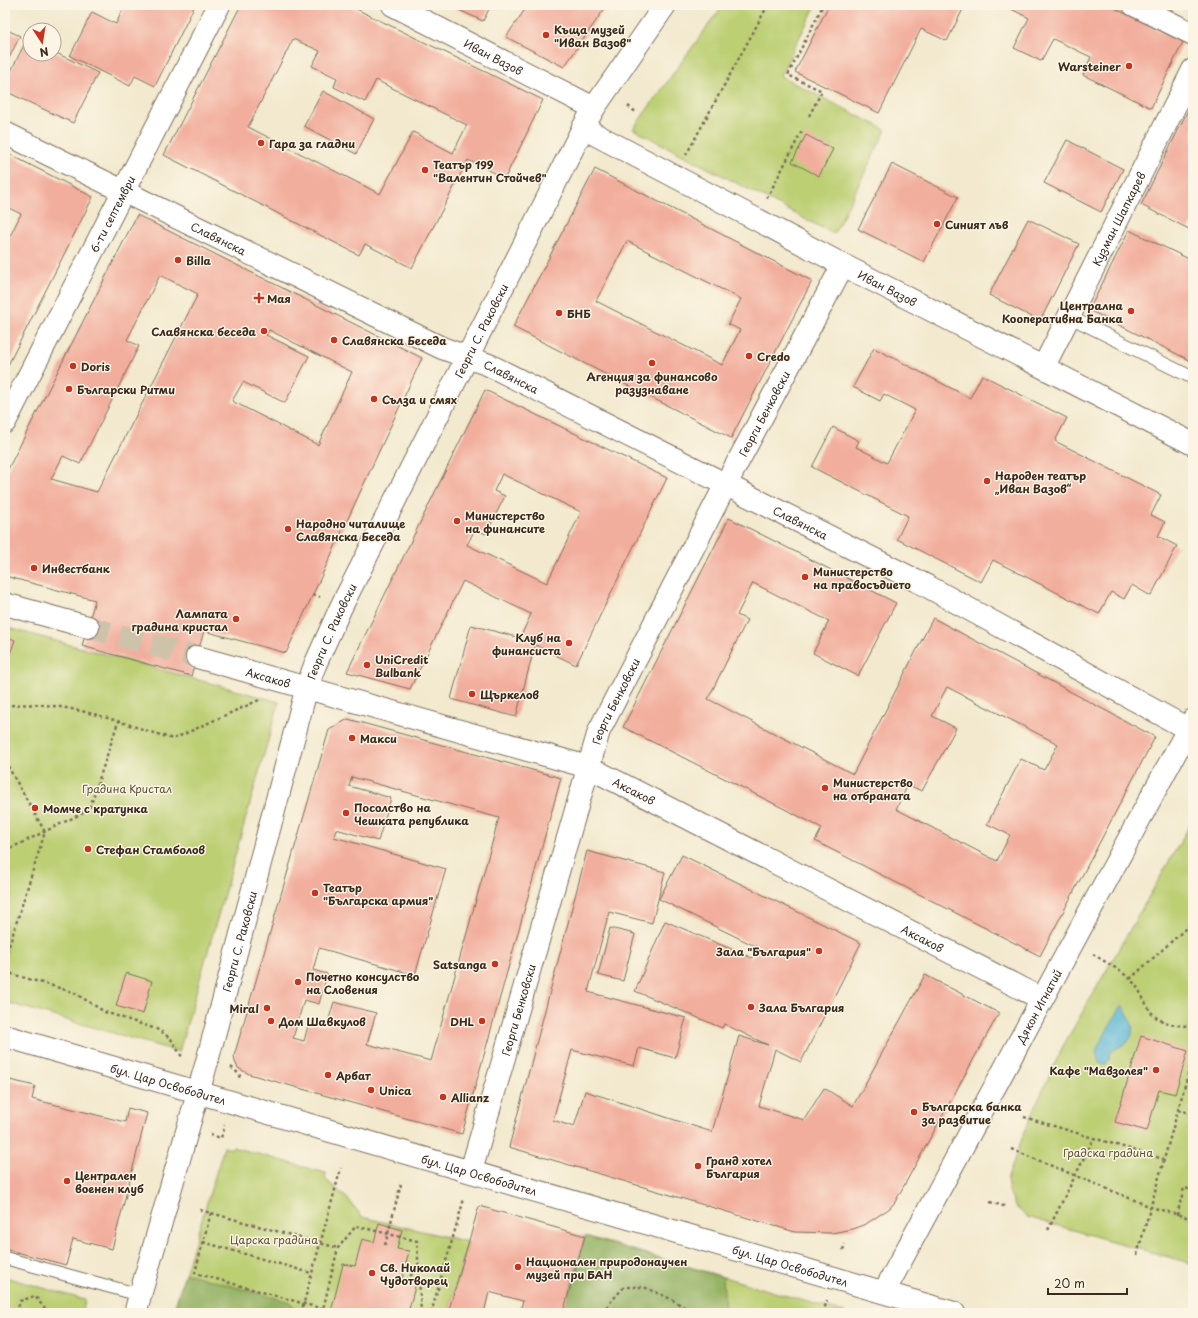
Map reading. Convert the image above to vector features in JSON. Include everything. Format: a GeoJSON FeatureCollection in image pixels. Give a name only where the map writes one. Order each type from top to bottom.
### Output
{"type":"FeatureCollection","features":[{"type":"Feature","properties":{"kind":"street","name":"6-ти септември"},"geometry":{"type":"LineString","coordinates":[[5,422],[218,5]]}},
{"type":"Feature","properties":{"kind":"street","name":"Иван Вазов"},"geometry":{"type":"LineString","coordinates":[[392,5],[594,108]]}},
{"type":"Feature","properties":{"kind":"street","name":"Георги С. Раковски"},"geometry":{"type":"LineString","coordinates":[[138,1304],[199,1092],[307,687],[315,664],[341,607],[583,128],[594,108],[665,5]]}},
{"type":"Feature","properties":{"kind":"street"},"geometry":{"type":"LineString","coordinates":[[1134,5],[1193,34]]}},
{"type":"Feature","properties":{"kind":"street","name":"Кузман Шапкарев"},"geometry":{"type":"LineString","coordinates":[[1044,366],[1193,70]]}},
{"type":"Feature","properties":{"kind":"street","name":"Иван Вазов"},"geometry":{"type":"LineString","coordinates":[[583,128],[843,265],[1044,366],[1193,444]]}},
{"type":"Feature","properties":{"kind":"street","name":"Славянска"},"geometry":{"type":"LineString","coordinates":[[5,133],[442,348],[489,365],[927,586],[1191,724]]}},
{"type":"Feature","properties":{"kind":"street","name":"Георги Бенковски"},"geometry":{"type":"LineString","coordinates":[[471,1171],[599,731],[726,484],[843,265]]}},
{"type":"Feature","properties":{"kind":"street"},"geometry":{"type":"LineString","coordinates":[[5,604],[88,627]]}},
{"type":"Feature","properties":{"kind":"street","name":"Аксаков"},"geometry":{"type":"LineString","coordinates":[[197,657],[588,766],[1042,999]]}},
{"type":"Feature","properties":{"kind":"street","name":"Дякон Игнатий"},"geometry":{"type":"LineString","coordinates":[[884,1292],[1191,724]]}},
{"type":"Feature","properties":{"kind":"street","name":"бул. Цар Освободител"},"geometry":{"type":"LineString","coordinates":[[5,1036],[954,1313]]}},
{"type":"Feature","properties":{"kind":"lane"},"geometry":{"type":"LineString","coordinates":[[1068,316],[1193,378]]}},
{"type":"Feature","properties":{"kind":"lane"},"geometry":{"type":"LineString","coordinates":[[5,1258],[138,1304]]}},
{"type":"Feature","properties":{"kind":"path"},"geometry":{"type":"LineString","coordinates":[[674,176],[768,5]]}},
{"type":"Feature","properties":{"kind":"path"},"geometry":{"type":"LineString","coordinates":[[809,116],[822,91],[788,75],[823,5]]}},
{"type":"Feature","properties":{"kind":"path"},"geometry":{"type":"LineString","coordinates":[[628,106],[637,113]]}},
{"type":"Feature","properties":{"kind":"path"},"geometry":{"type":"LineString","coordinates":[[756,219],[802,129]]}},
{"type":"Feature","properties":{"kind":"path"},"geometry":{"type":"LineString","coordinates":[[5,706],[27,703],[70,708],[173,739],[264,698]]}},
{"type":"Feature","properties":{"kind":"path"},"geometry":{"type":"LineString","coordinates":[[5,851],[89,810],[118,722]]}},
{"type":"Feature","properties":{"kind":"path"},"geometry":{"type":"LineString","coordinates":[[5,761],[45,832],[5,959]]}},
{"type":"Feature","properties":{"kind":"path"},"geometry":{"type":"LineString","coordinates":[[1130,979],[1193,922]]}},
{"type":"Feature","properties":{"kind":"path"},"geometry":{"type":"LineString","coordinates":[[1104,961],[1130,979],[1143,997],[1150,1011],[1162,1021],[1181,1026],[1193,1026]]}},
{"type":"Feature","properties":{"kind":"path"},"geometry":{"type":"LineString","coordinates":[[5,972],[73,992],[105,1012],[159,1030],[171,1039],[184,1059]]}},
{"type":"Feature","properties":{"kind":"path"},"geometry":{"type":"LineString","coordinates":[[1137,1255],[1193,1057]]}},
{"type":"Feature","properties":{"kind":"path"},"geometry":{"type":"LineString","coordinates":[[230,1061],[231,1067],[240,1075]]}},
{"type":"Feature","properties":{"kind":"path"},"geometry":{"type":"LineString","coordinates":[[1178,1110],[1193,1114]]}},
{"type":"Feature","properties":{"kind":"path"},"geometry":{"type":"LineString","coordinates":[[1024,1117],[1163,1159]]}},
{"type":"Feature","properties":{"kind":"path"},"geometry":{"type":"LineString","coordinates":[[210,1135],[221,1138],[225,1124]]}},
{"type":"Feature","properties":{"kind":"path"},"geometry":{"type":"LineString","coordinates":[[1048,1230],[1094,1138]]}},
{"type":"Feature","properties":{"kind":"path"},"geometry":{"type":"LineString","coordinates":[[1011,1149],[1075,1177],[1151,1207],[1193,1220]]}},
{"type":"Feature","properties":{"kind":"path"},"geometry":{"type":"LineString","coordinates":[[301,1313],[341,1168]]}},
{"type":"Feature","properties":{"kind":"path"},"geometry":{"type":"LineString","coordinates":[[385,1245],[401,1184]]}},
{"type":"Feature","properties":{"kind":"path"},"geometry":{"type":"LineString","coordinates":[[1177,1215],[1184,1188],[1193,1190]]}},
{"type":"Feature","properties":{"kind":"path"},"geometry":{"type":"LineString","coordinates":[[431,1313],[464,1199]]}},
{"type":"Feature","properties":{"kind":"path"},"geometry":{"type":"LineString","coordinates":[[990,1202],[1007,1207]]}},
{"type":"Feature","properties":{"kind":"path"},"geometry":{"type":"LineString","coordinates":[[200,1210],[338,1248]]}},
{"type":"Feature","properties":{"kind":"path"},"geometry":{"type":"LineString","coordinates":[[211,1213],[195,1273],[323,1309]]}},
{"type":"Feature","properties":{"kind":"path"},"geometry":{"type":"LineString","coordinates":[[324,1313],[323,1309],[338,1248],[356,1226],[417,1241],[420,1313]]}},
{"type":"Feature","properties":{"kind":"path"},"geometry":{"type":"LineString","coordinates":[[203,1242],[311,1273]]}},
{"type":"Feature","properties":{"kind":"path"},"geometry":{"type":"LineString","coordinates":[[843,1250],[845,1244]]}},
{"type":"Feature","properties":{"kind":"path"},"geometry":{"type":"LineString","coordinates":[[407,1281],[418,1265]]}},
{"type":"Feature","properties":{"kind":"path"},"geometry":{"type":"LineString","coordinates":[[604,1313],[607,1306],[624,1287],[644,1287],[671,1299],[694,1313]]}},
{"type":"Feature","properties":{"kind":"path"},"geometry":{"type":"LineString","coordinates":[[17,1313],[20,1301],[35,1296],[45,1309],[44,1313]]}},
{"type":"Feature","properties":{"kind":"path"},"geometry":{"type":"LineString","coordinates":[[823,1313],[826,1302]]}},
{"type":"Feature","properties":{"kind":"green space"},"geometry":{"type":"Polygon","coordinates":[[[723,5],[816,5],[780,76],[886,130],[834,234],[633,129],[723,5]]]}},
{"type":"Feature","properties":{"kind":"green space","name":"Градина Кристал"},"geometry":{"type":"Polygon","coordinates":[[[5,627],[279,702],[179,1052],[5,1002],[5,627]]]}},
{"type":"Feature","properties":{"kind":"green space","name":"Градска градина"},"geometry":{"type":"Polygon","coordinates":[[[1193,820],[1193,1264],[1027,1217],[1015,1206],[1009,1192],[1007,1179],[1027,1125],[1063,1046],[1193,820]]]}},
{"type":"Feature","properties":{"kind":"green space","name":"Царска градина"},"geometry":{"type":"Polygon","coordinates":[[[224,1147],[232,1149],[233,1147],[326,1173],[325,1179],[349,1200],[362,1217],[468,1242],[448,1313],[173,1313],[224,1147]]]}},
{"type":"Feature","properties":{"kind":"green space"},"geometry":{"type":"Polygon","coordinates":[[[585,1236],[845,1313],[563,1313],[585,1236]]]}},
{"type":"Feature","properties":{"kind":"green space"},"geometry":{"type":"Polygon","coordinates":[[[585,1236],[723,1277],[725,1313],[563,1313],[585,1236]]]}},
{"type":"Feature","properties":{"kind":"green space"},"geometry":{"type":"Polygon","coordinates":[[[185,1273],[290,1302],[296,1311],[315,1310],[323,1313],[173,1313],[185,1273]]]}},
{"type":"Feature","properties":{"kind":"green space"},"geometry":{"type":"Polygon","coordinates":[[[5,1277],[85,1300],[82,1313],[5,1313],[5,1277]]]}},
{"type":"Feature","properties":{"kind":"water"},"geometry":{"type":"Polygon","coordinates":[[[1122,1005],[1131,1023],[1131,1037],[1126,1043],[1111,1052],[1109,1060],[1106,1064],[1099,1063],[1096,1052],[1099,1044],[1122,1005]]]}},
{"type":"Feature","properties":{"kind":"building"},"geometry":{"type":"Polygon","coordinates":[[[125,5],[195,5],[155,86],[135,76],[130,86],[70,56],[92,12],[116,24],[125,5]]]}},
{"type":"Feature","properties":{"kind":"building"},"geometry":{"type":"Polygon","coordinates":[[[241,5],[348,5],[543,100],[505,178],[468,160],[412,268],[365,244],[359,255],[164,155],[241,5]],[[293,39],[248,127],[380,194],[413,132],[453,153],[467,125],[376,80],[365,102],[334,87],[337,78],[312,66],[320,51],[293,39]]]}},
{"type":"Feature","properties":{"kind":"building"},"geometry":{"type":"Polygon","coordinates":[[[448,5],[491,5],[483,21],[448,5]]]}},
{"type":"Feature","properties":{"kind":"building"},"geometry":{"type":"Polygon","coordinates":[[[528,5],[607,5],[564,67],[506,37],[528,5]]]}},
{"type":"Feature","properties":{"kind":"building"},"geometry":{"type":"Polygon","coordinates":[[[829,5],[965,5],[947,41],[921,29],[879,113],[795,72],[829,5]]]}},
{"type":"Feature","properties":{"kind":"building"},"geometry":{"type":"Polygon","coordinates":[[[1003,5],[1108,5],[1183,42],[1151,108],[1083,75],[1091,57],[1053,39],[1041,61],[1014,48],[1029,18],[1003,5]]]}},
{"type":"Feature","properties":{"kind":"building"},"geometry":{"type":"Polygon","coordinates":[[[5,29],[20,36],[5,66],[5,29]]]}},
{"type":"Feature","properties":{"kind":"building"},"geometry":{"type":"Polygon","coordinates":[[[22,49],[22,62],[62,62],[62,56],[98,73],[73,123],[5,91],[5,83],[22,49]]]}},
{"type":"Feature","properties":{"kind":"building"},"geometry":{"type":"Polygon","coordinates":[[[323,91],[374,119],[356,154],[304,126],[323,91]]]}},
{"type":"Feature","properties":{"kind":"building"},"geometry":{"type":"Polygon","coordinates":[[[1193,100],[1193,221],[1189,229],[1141,205],[1193,100]]]}},
{"type":"Feature","properties":{"kind":"building"},"geometry":{"type":"Polygon","coordinates":[[[806,135],[833,149],[819,176],[792,162],[806,135]]]}},
{"type":"Feature","properties":{"kind":"building"},"geometry":{"type":"Polygon","coordinates":[[[1067,140],[1123,169],[1101,212],[1044,183],[1067,140]]]}},
{"type":"Feature","properties":{"kind":"building"},"geometry":{"type":"Polygon","coordinates":[[[5,152],[93,197],[5,371],[5,246],[21,214],[5,206],[5,152]]]}},
{"type":"Feature","properties":{"kind":"building"},"geometry":{"type":"Polygon","coordinates":[[[892,164],[958,197],[924,262],[858,229],[892,164]]]}},
{"type":"Feature","properties":{"kind":"building"},"geometry":{"type":"Polygon","coordinates":[[[595,169],[812,281],[731,438],[513,327],[595,169]],[[627,241],[596,301],[722,365],[740,330],[728,324],[741,299],[627,241]]]}},
{"type":"Feature","properties":{"kind":"building"},"geometry":{"type":"Polygon","coordinates":[[[137,215],[422,358],[286,653],[204,631],[191,676],[82,646],[95,600],[5,576],[5,475],[137,215]],[[160,275],[127,340],[139,346],[80,464],[63,456],[51,479],[97,492],[198,294],[160,275]],[[269,330],[266,335],[309,356],[285,403],[243,382],[232,401],[318,445],[352,372],[269,330]]]}},
{"type":"Feature","properties":{"kind":"building"},"geometry":{"type":"Polygon","coordinates":[[[1028,219],[1079,244],[1040,321],[989,295],[1028,219]]]}},
{"type":"Feature","properties":{"kind":"building"},"geometry":{"type":"Polygon","coordinates":[[[1129,230],[1193,261],[1193,362],[1089,310],[1129,230]]]}},
{"type":"Feature","properties":{"kind":"building","name":"Народен театър „Иван Вазов“"},"geometry":{"type":"Polygon","coordinates":[[[874,348],[970,398],[982,375],[1067,418],[1055,441],[1161,495],[1151,515],[1165,522],[1158,536],[1177,546],[1151,596],[1132,585],[1124,599],[1111,592],[1099,614],[993,560],[981,582],[897,539],[908,516],[812,467],[833,427],[859,441],[856,447],[887,463],[915,410],[884,394],[880,401],[853,387],[874,348]]]}},
{"type":"Feature","properties":{"kind":"building","name":"Министерство на финансите"},"geometry":{"type":"Polygon","coordinates":[[[485,390],[667,478],[576,665],[535,645],[516,717],[451,699],[471,625],[520,638],[531,614],[463,581],[410,689],[347,672],[485,390]],[[502,474],[494,491],[505,496],[486,534],[475,529],[467,545],[547,583],[581,512],[502,474]]]}},
{"type":"Feature","properties":{"kind":"building","name":"Министерство на отбраната"},"geometry":{"type":"Polygon","coordinates":[[[729,518],[896,603],[858,676],[813,653],[829,621],[753,583],[737,615],[747,620],[708,699],[853,774],[933,618],[1155,737],[1040,956],[815,841],[822,828],[623,727],[729,518]],[[947,687],[932,716],[956,728],[922,791],[908,785],[896,809],[997,861],[1010,835],[987,824],[1021,759],[1044,770],[1058,744],[947,687]]]}},
{"type":"Feature","properties":{"kind":"building"},"geometry":{"type":"Polygon","coordinates":[[[5,636],[15,640],[5,667],[5,636]]]}},
{"type":"Feature","properties":{"kind":"building"},"geometry":{"type":"Polygon","coordinates":[[[348,719],[561,778],[462,1134],[249,1074],[238,1068],[235,1062],[234,1056],[329,730],[348,719]],[[352,777],[349,786],[391,798],[378,841],[336,829],[334,837],[446,869],[415,975],[319,948],[313,970],[327,974],[319,1004],[304,1000],[293,1038],[304,1041],[309,1022],[327,1026],[334,1002],[376,1013],[367,1044],[431,1061],[499,818],[352,777]]]}},
{"type":"Feature","properties":{"kind":"building"},"geometry":{"type":"Polygon","coordinates":[[[587,851],[665,872],[652,923],[609,912],[588,992],[686,1018],[675,1058],[639,1048],[634,1066],[572,1050],[553,1120],[574,1127],[585,1091],[712,1132],[739,1036],[768,1045],[724,1024],[722,1028],[635,991],[665,921],[752,958],[757,947],[659,899],[682,855],[861,943],[801,1062],[775,1049],[759,1106],[804,1120],[824,1088],[853,1106],[925,975],[999,1013],[895,1202],[890,1208],[866,1224],[852,1229],[832,1233],[795,1232],[509,1147],[587,851]]]}},
{"type":"Feature","properties":{"kind":"building"},"geometry":{"type":"Polygon","coordinates":[[[610,928],[635,934],[623,981],[598,975],[610,928]]]}},
{"type":"Feature","properties":{"kind":"building"},"geometry":{"type":"Polygon","coordinates":[[[126,973],[152,981],[143,1014],[116,1006],[126,973]]]}},
{"type":"Feature","properties":{"kind":"building","name":"Кафе \"Мавзолея\""},"geometry":{"type":"Polygon","coordinates":[[[1141,1036],[1188,1051],[1175,1094],[1159,1090],[1147,1131],[1115,1122],[1141,1036]]]}},
{"type":"Feature","properties":{"kind":"building","name":"Централен военен клуб"},"geometry":{"type":"Polygon","coordinates":[[[10,1080],[35,1086],[32,1099],[125,1122],[128,1108],[147,1113],[112,1249],[73,1239],[66,1265],[5,1249],[5,1100],[10,1080]]]}},
{"type":"Feature","properties":{"kind":"building","name":"Национален природонаучен музей при БАН"},"geometry":{"type":"Polygon","coordinates":[[[479,1206],[585,1236],[563,1313],[519,1313],[523,1301],[489,1292],[484,1313],[448,1313],[479,1206]]]}},
{"type":"Feature","properties":{"kind":"building","name":"Св. Николай Чудотворец"},"geometry":{"type":"Polygon","coordinates":[[[379,1223],[402,1230],[397,1249],[409,1251],[402,1280],[416,1283],[408,1313],[331,1312],[343,1264],[355,1266],[362,1239],[374,1242],[379,1223]]]}},
{"type":"Feature","properties":{"kind":"tunnel"},"geometry":{"type":"LineString","coordinates":[[88,627],[197,657]]}},
{"type":"Feature","properties":{"kind":"place","name":"Къща музей \"Иван Вазов\""},"geometry":{"type":"Point","coordinates":[546,35]}},
{"type":"Feature","properties":{"kind":"place","name":"Warsteiner"},"geometry":{"type":"Point","coordinates":[1129,66]}},
{"type":"Feature","properties":{"kind":"place","name":"Гара за гладни"},"geometry":{"type":"Point","coordinates":[261,143]}},
{"type":"Feature","properties":{"kind":"place","name":"Театър 199 \"Валентин Стойчев\""},"geometry":{"type":"Point","coordinates":[425,170]}},
{"type":"Feature","properties":{"kind":"place","name":"Синият лъв"},"geometry":{"type":"Point","coordinates":[937,224]}},
{"type":"Feature","properties":{"kind":"place","name":"Billa"},"geometry":{"type":"Point","coordinates":[178,260]}},
{"type":"Feature","properties":{"kind":"place","name":"Мая"},"geometry":{"type":"Point","coordinates":[259,298]}},
{"type":"Feature","properties":{"kind":"place","name":"Централна Кооперативна Банка"},"geometry":{"type":"Point","coordinates":[1131,311]}},
{"type":"Feature","properties":{"kind":"place","name":"БНБ"},"geometry":{"type":"Point","coordinates":[559,313]}},
{"type":"Feature","properties":{"kind":"place","name":"Славянска беседа"},"geometry":{"type":"Point","coordinates":[264,331]}},
{"type":"Feature","properties":{"kind":"place","name":"Славянска Беседа"},"geometry":{"type":"Point","coordinates":[334,340]}},
{"type":"Feature","properties":{"kind":"place","name":"Credo"},"geometry":{"type":"Point","coordinates":[749,356]}},
{"type":"Feature","properties":{"kind":"place","name":"Агенция за финансово разузнаване"},"geometry":{"type":"Point","coordinates":[652,363]}},
{"type":"Feature","properties":{"kind":"place","name":"Doris"},"geometry":{"type":"Point","coordinates":[73,366]}},
{"type":"Feature","properties":{"kind":"place","name":"Български Ритми"},"geometry":{"type":"Point","coordinates":[69,389]}},
{"type":"Feature","properties":{"kind":"place","name":"Сълза и смях"},"geometry":{"type":"Point","coordinates":[374,399]}},
{"type":"Feature","properties":{"kind":"place","name":"Народен театър „Иван Вазов“"},"geometry":{"type":"Point","coordinates":[987,481]}},
{"type":"Feature","properties":{"kind":"place","name":"Министерство на финансите"},"geometry":{"type":"Point","coordinates":[457,521]}},
{"type":"Feature","properties":{"kind":"place","name":"Народно читалище Славянска Беседа"},"geometry":{"type":"Point","coordinates":[288,529]}},
{"type":"Feature","properties":{"kind":"place","name":"Инвестбанк"},"geometry":{"type":"Point","coordinates":[34,568]}},
{"type":"Feature","properties":{"kind":"place","name":"Министерство на правосъдието"},"geometry":{"type":"Point","coordinates":[805,577]}},
{"type":"Feature","properties":{"kind":"place","name":"Лампата градина кристал"},"geometry":{"type":"Point","coordinates":[236,619]}},
{"type":"Feature","properties":{"kind":"place","name":"Клуб на финансиста"},"geometry":{"type":"Point","coordinates":[569,643]}},
{"type":"Feature","properties":{"kind":"place","name":"UniCredit Bulbank"},"geometry":{"type":"Point","coordinates":[367,665]}},
{"type":"Feature","properties":{"kind":"place","name":"Щъркелов"},"geometry":{"type":"Point","coordinates":[472,694]}},
{"type":"Feature","properties":{"kind":"place","name":"Макси"},"geometry":{"type":"Point","coordinates":[352,738]}},
{"type":"Feature","properties":{"kind":"place","name":"Министерство на отбраната"},"geometry":{"type":"Point","coordinates":[825,788]}},
{"type":"Feature","properties":{"kind":"place","name":"Mомче с кратунка"},"geometry":{"type":"Point","coordinates":[35,808]}},
{"type":"Feature","properties":{"kind":"place","name":"Посолство на Чешката република"},"geometry":{"type":"Point","coordinates":[346,813]}},
{"type":"Feature","properties":{"kind":"place","name":"Стефан Стамболов"},"geometry":{"type":"Point","coordinates":[88,849]}},
{"type":"Feature","properties":{"kind":"place","name":"Театър \"Българска армия\""},"geometry":{"type":"Point","coordinates":[315,893]}},
{"type":"Feature","properties":{"kind":"place","name":"Зала \"България\""},"geometry":{"type":"Point","coordinates":[819,951]}},
{"type":"Feature","properties":{"kind":"place","name":"Satsanga"},"geometry":{"type":"Point","coordinates":[495,964]}},
{"type":"Feature","properties":{"kind":"place","name":"Почетно консулство на Словения"},"geometry":{"type":"Point","coordinates":[298,982]}},
{"type":"Feature","properties":{"kind":"place","name":"Зала България"},"geometry":{"type":"Point","coordinates":[751,1007]}},
{"type":"Feature","properties":{"kind":"place","name":"Miral"},"geometry":{"type":"Point","coordinates":[267,1008]}},
{"type":"Feature","properties":{"kind":"place","name":"Дом Шавкулов"},"geometry":{"type":"Point","coordinates":[271,1021]}},
{"type":"Feature","properties":{"kind":"place","name":"DHL"},"geometry":{"type":"Point","coordinates":[482,1021]}},
{"type":"Feature","properties":{"kind":"place","name":"Кафе \"Мавзолея\""},"geometry":{"type":"Point","coordinates":[1156,1070]}},
{"type":"Feature","properties":{"kind":"place","name":"Арбат"},"geometry":{"type":"Point","coordinates":[328,1075]}},
{"type":"Feature","properties":{"kind":"place","name":"Unica"},"geometry":{"type":"Point","coordinates":[371,1090]}},
{"type":"Feature","properties":{"kind":"place","name":"Allianz"},"geometry":{"type":"Point","coordinates":[443,1097]}},
{"type":"Feature","properties":{"kind":"place","name":"Българска банка за развитие"},"geometry":{"type":"Point","coordinates":[914,1112]}},
{"type":"Feature","properties":{"kind":"place","name":"Гранд хотел България"},"geometry":{"type":"Point","coordinates":[698,1166]}},
{"type":"Feature","properties":{"kind":"place","name":"Централен военен клуб"},"geometry":{"type":"Point","coordinates":[67,1181]}},
{"type":"Feature","properties":{"kind":"place","name":"Национален природонаучен музей при БАН"},"geometry":{"type":"Point","coordinates":[518,1267]}},
{"type":"Feature","properties":{"kind":"place","name":"Св. Николай Чудотворец"},"geometry":{"type":"Point","coordinates":[372,1273]}}]}
